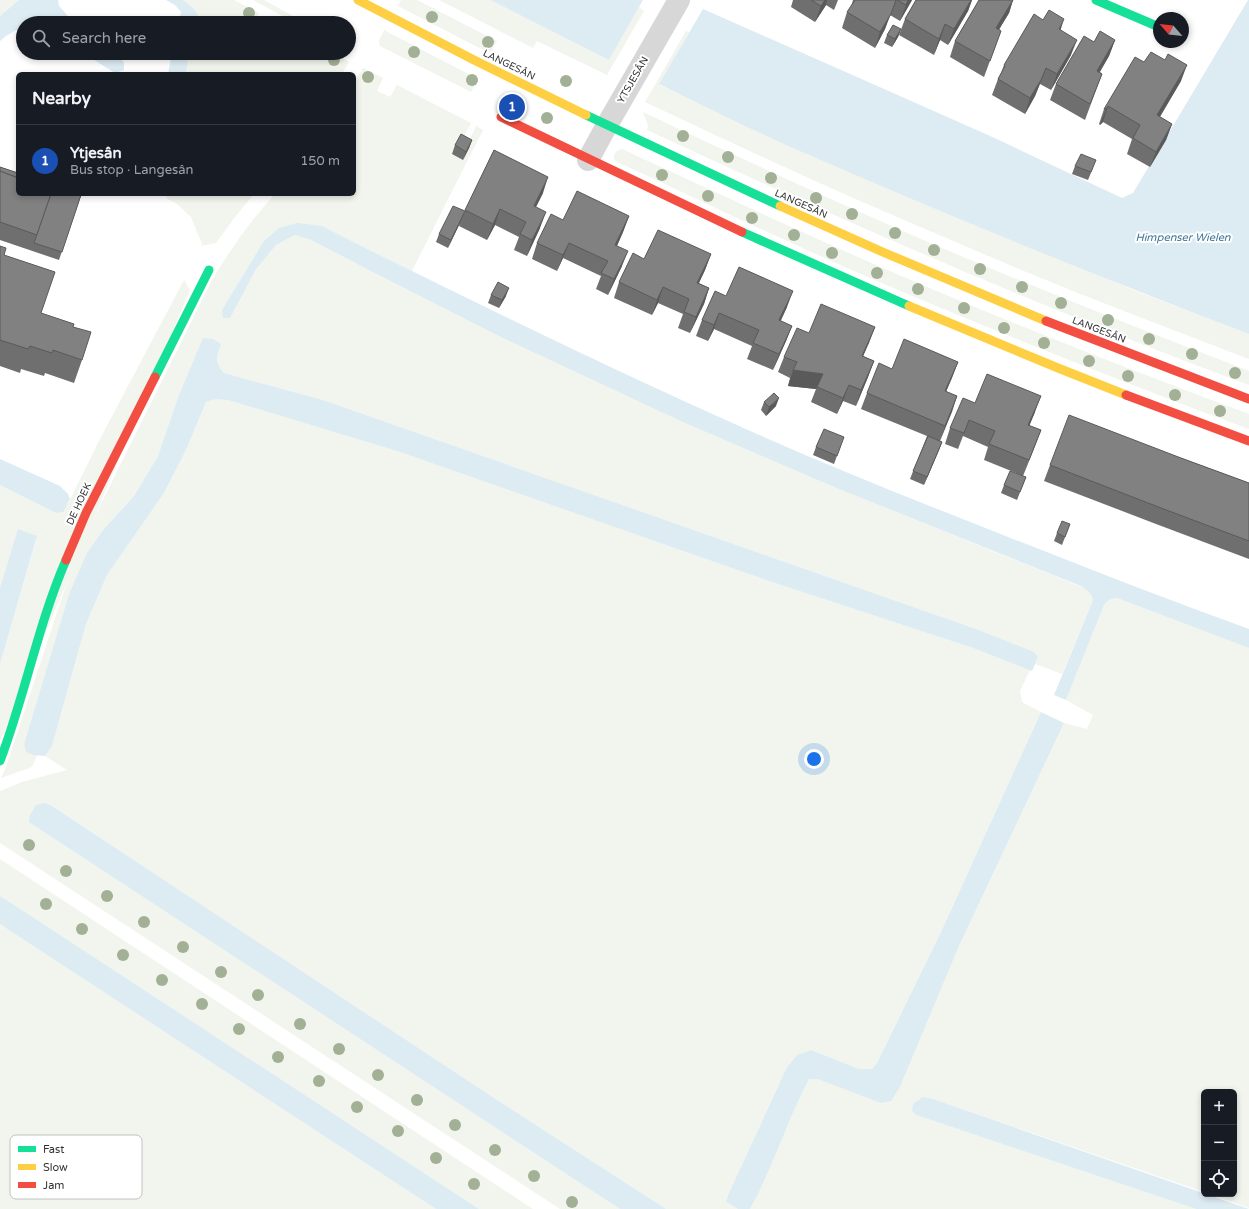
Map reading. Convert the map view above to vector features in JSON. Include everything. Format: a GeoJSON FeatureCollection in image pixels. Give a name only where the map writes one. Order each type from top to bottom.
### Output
{"type":"FeatureCollection","features":[{"type":"Feature","properties":{"kind":"street","name":"LANGESÂN"},"geometry":{"type":"LineString","coordinates":[[358,0],[497,72],[758,196],[970,290],[1096,341],[1249,399]]}},
{"type":"Feature","properties":{"kind":"street","name":"YTSJESÂN"},"geometry":{"type":"LineString","coordinates":[[588,160],[679,0]]}},
{"type":"Feature","properties":{"kind":"street"},"geometry":{"type":"LineString","coordinates":[[1096,0],[1153,24]]}},
{"type":"Feature","properties":{"kind":"street"},"geometry":{"type":"LineString","coordinates":[[501,117],[588,160],[752,237],[939,319],[1070,372],[1249,441]]}},
{"type":"Feature","properties":{"kind":"street","name":"DE HOEK"},"geometry":{"type":"LineString","coordinates":[[0,761],[8,740],[34,652],[64,565],[86,513],[209,270]]}},
{"type":"Feature","properties":{"kind":"shaded area"},"geometry":{"type":"Polygon","coordinates":[[[0,0],[19,0],[0,16],[0,0]]]}},
{"type":"Feature","properties":{"kind":"shaded area"},"geometry":{"type":"Polygon","coordinates":[[[183,0],[234,0],[259,13],[258,16],[194,16],[183,0]]]}},
{"type":"Feature","properties":{"kind":"shaded area"},"geometry":{"type":"Polygon","coordinates":[[[253,0],[264,0],[293,16],[282,16],[253,0]]]}},
{"type":"Feature","properties":{"kind":"shaded area"},"geometry":{"type":"Polygon","coordinates":[[[401,0],[417,0],[497,41],[491,52],[488,50],[487,52],[398,6],[401,0]]]}},
{"type":"Feature","properties":{"kind":"shaded area"},"geometry":{"type":"Polygon","coordinates":[[[439,0],[490,0],[609,60],[639,7],[644,11],[607,75],[537,41],[533,48],[439,0]]]}},
{"type":"Feature","properties":{"kind":"shaded area"},"geometry":{"type":"Polygon","coordinates":[[[384,30],[474,77],[477,80],[471,92],[380,46],[379,41],[384,30]]]}},
{"type":"Feature","properties":{"kind":"shaded area"},"geometry":{"type":"Polygon","coordinates":[[[686,31],[689,32],[660,85],[792,147],[926,204],[1136,291],[1249,334],[1249,359],[994,259],[722,139],[645,102],[686,31]]]}},
{"type":"Feature","properties":{"kind":"shaded area"},"geometry":{"type":"Polygon","coordinates":[[[188,60],[345,60],[349,62],[343,72],[186,72],[188,60]]]}},
{"type":"Feature","properties":{"kind":"shaded area"},"geometry":{"type":"Polygon","coordinates":[[[363,68],[383,78],[377,91],[390,97],[397,85],[471,123],[460,144],[452,153],[463,159],[469,148],[466,147],[476,126],[483,130],[412,271],[322,226],[264,241],[230,318],[255,269],[276,245],[295,235],[311,240],[369,270],[839,489],[1087,589],[1093,600],[1062,674],[1035,664],[1038,657],[976,629],[323,400],[224,373],[217,360],[221,344],[185,382],[177,400],[158,456],[134,496],[104,529],[69,594],[24,744],[33,755],[37,755],[32,767],[1,778],[6,767],[77,552],[211,282],[241,236],[273,196],[356,196],[356,80],[363,68]]]}},
{"type":"Feature","properties":{"kind":"shaded area"},"geometry":{"type":"Polygon","coordinates":[[[643,112],[798,184],[954,253],[1249,371],[1249,385],[1096,326],[945,264],[796,198],[647,130],[648,126],[643,112]]]}},
{"type":"Feature","properties":{"kind":"shaded area"},"geometry":{"type":"Polygon","coordinates":[[[622,149],[828,244],[955,299],[1101,358],[1249,414],[1249,429],[1050,353],[824,258],[615,161],[615,153],[622,149]]]}},
{"type":"Feature","properties":{"kind":"shaded area"},"geometry":{"type":"Polygon","coordinates":[[[167,196],[252,196],[216,243],[201,246],[202,244],[191,217],[177,204],[166,198],[167,196]]]}},
{"type":"Feature","properties":{"kind":"shaded area"},"geometry":{"type":"Polygon","coordinates":[[[184,280],[190,290],[0,741],[0,664],[37,537],[0,588],[0,485],[56,513],[68,504],[100,439],[184,280]]]}},
{"type":"Feature","properties":{"kind":"shaded area"},"geometry":{"type":"Polygon","coordinates":[[[215,398],[228,400],[400,452],[766,580],[973,648],[1030,670],[1020,691],[1022,702],[1041,712],[941,932],[877,1063],[872,1069],[859,1069],[811,1050],[797,1055],[787,1067],[728,1195],[726,1202],[738,1209],[666,1209],[494,1098],[52,806],[46,803],[30,815],[30,822],[620,1209],[560,1209],[0,843],[0,791],[22,782],[67,770],[45,756],[52,746],[86,624],[107,575],[164,493],[186,450],[206,402],[215,398]]]}},
{"type":"Feature","properties":{"kind":"shaded area"},"geometry":{"type":"Polygon","coordinates":[[[1117,598],[1249,648],[1249,1208],[1218,1197],[1237,1197],[1237,1089],[1201,1089],[1201,1191],[933,1099],[912,1111],[916,1115],[1196,1209],[750,1209],[809,1079],[900,1087],[959,946],[1064,723],[1087,729],[1093,715],[1066,700],[1104,605],[1109,600],[1117,598]]]}},
{"type":"Feature","properties":{"kind":"shaded area"},"geometry":{"type":"Polygon","coordinates":[[[0,859],[533,1209],[479,1209],[0,896],[0,859]]]}},
{"type":"Feature","properties":{"kind":"shaded area"},"geometry":{"type":"Polygon","coordinates":[[[0,924],[436,1209],[0,1209],[0,924]]]}},
{"type":"Feature","properties":{"kind":"water"},"geometry":{"type":"Polygon","coordinates":[[[19,0],[58,0],[59,6],[68,16],[16,16],[16,30],[0,41],[0,16],[19,0]]]}},
{"type":"Feature","properties":{"kind":"water"},"geometry":{"type":"Polygon","coordinates":[[[166,0],[183,0],[195,10],[198,16],[180,16],[181,12],[175,5],[166,0]]]}},
{"type":"Feature","properties":{"kind":"water"},"geometry":{"type":"Polygon","coordinates":[[[490,0],[643,0],[609,60],[490,0]]]}},
{"type":"Feature","properties":{"kind":"water","name":"Himpenser Wielen"},"geometry":{"type":"Polygon","coordinates":[[[1248,0],[1249,334],[1134,290],[906,197],[776,140],[659,84],[703,9],[988,135],[1122,198],[1133,193],[1248,0]]]}},
{"type":"Feature","properties":{"kind":"water"},"geometry":{"type":"Polygon","coordinates":[[[94,60],[121,60],[124,62],[124,70],[113,72],[94,60]]]}},
{"type":"Feature","properties":{"kind":"water"},"geometry":{"type":"Polygon","coordinates":[[[171,60],[188,60],[186,72],[168,72],[171,60]]]}},
{"type":"Feature","properties":{"kind":"water"},"geometry":{"type":"Polygon","coordinates":[[[297,223],[322,226],[587,356],[694,406],[807,456],[1082,566],[1249,629],[1249,648],[1117,598],[1109,600],[1104,605],[1066,700],[1054,695],[1093,600],[1089,592],[1081,586],[839,489],[683,422],[499,336],[311,240],[295,235],[276,245],[256,269],[230,318],[223,318],[222,310],[264,241],[279,228],[297,223]]]}},
{"type":"Feature","properties":{"kind":"water"},"geometry":{"type":"Polygon","coordinates":[[[203,338],[213,339],[221,344],[217,359],[224,373],[323,400],[976,629],[1034,652],[1038,657],[1032,671],[973,648],[766,580],[400,452],[228,400],[215,399],[206,402],[186,450],[164,493],[107,575],[86,624],[52,746],[45,756],[33,755],[26,752],[24,744],[69,594],[87,553],[104,529],[134,496],[158,456],[177,400],[203,338]]]}},
{"type":"Feature","properties":{"kind":"water"},"geometry":{"type":"Polygon","coordinates":[[[0,459],[60,486],[68,494],[70,499],[63,512],[56,513],[0,485],[0,459]]]}},
{"type":"Feature","properties":{"kind":"water"},"geometry":{"type":"Polygon","coordinates":[[[18,529],[37,536],[0,664],[0,588],[18,529]]]}},
{"type":"Feature","properties":{"kind":"water"},"geometry":{"type":"Polygon","coordinates":[[[1041,712],[1064,723],[959,946],[900,1087],[891,1101],[881,1103],[818,1079],[809,1079],[766,1177],[750,1209],[738,1209],[726,1202],[787,1067],[797,1055],[811,1050],[859,1069],[872,1069],[877,1063],[941,932],[1041,712]]]}},
{"type":"Feature","properties":{"kind":"water"},"geometry":{"type":"Polygon","coordinates":[[[46,803],[494,1098],[666,1209],[620,1209],[29,822],[30,815],[36,805],[46,803]]]}},
{"type":"Feature","properties":{"kind":"water"},"geometry":{"type":"Polygon","coordinates":[[[0,896],[479,1209],[436,1209],[18,936],[0,924],[0,896]]]}},
{"type":"Feature","properties":{"kind":"water"},"geometry":{"type":"Polygon","coordinates":[[[923,1097],[933,1099],[1201,1192],[1201,1197],[1215,1197],[1249,1209],[1196,1209],[916,1115],[912,1111],[913,1104],[923,1097]]]}},
{"type":"Feature","properties":{"kind":"building"},"geometry":{"type":"Polygon","coordinates":[[[811,0],[825,0],[821,6],[811,0]]]}},
{"type":"Feature","properties":{"kind":"building"},"geometry":{"type":"Polygon","coordinates":[[[855,0],[896,0],[891,14],[880,32],[847,12],[855,0]]]}},
{"type":"Feature","properties":{"kind":"building"},"geometry":{"type":"Polygon","coordinates":[[[897,0],[908,0],[906,5],[897,0]]]}},
{"type":"Feature","properties":{"kind":"building"},"geometry":{"type":"Polygon","coordinates":[[[916,0],[971,0],[954,29],[945,24],[939,39],[905,19],[916,0]]]}},
{"type":"Feature","properties":{"kind":"building"},"geometry":{"type":"Polygon","coordinates":[[[979,0],[1013,0],[996,28],[1001,31],[990,61],[955,41],[979,0]]]}},
{"type":"Feature","properties":{"kind":"building"},"geometry":{"type":"Polygon","coordinates":[[[1049,10],[1064,19],[1059,29],[1077,40],[1057,74],[1046,68],[1041,80],[1030,98],[998,79],[1005,66],[1004,65],[1034,14],[1043,20],[1049,10]]]}},
{"type":"Feature","properties":{"kind":"building"},"geometry":{"type":"Polygon","coordinates":[[[893,25],[901,29],[895,39],[887,35],[893,25]]]}},
{"type":"Feature","properties":{"kind":"building"},"geometry":{"type":"Polygon","coordinates":[[[1100,31],[1115,40],[1097,71],[1102,74],[1090,104],[1056,84],[1084,36],[1094,42],[1100,31]]]}},
{"type":"Feature","properties":{"kind":"building"},"geometry":{"type":"Polygon","coordinates":[[[1151,52],[1165,60],[1168,54],[1187,65],[1157,115],[1172,124],[1156,152],[1133,138],[1140,125],[1108,106],[1104,109],[1135,57],[1144,62],[1151,52]]]}},
{"type":"Feature","properties":{"kind":"building"},"geometry":{"type":"Polygon","coordinates":[[[461,134],[472,140],[466,152],[455,145],[461,134]]]}},
{"type":"Feature","properties":{"kind":"building"},"geometry":{"type":"Polygon","coordinates":[[[494,150],[548,177],[534,206],[546,212],[532,240],[520,234],[526,222],[500,209],[493,224],[465,210],[494,150]]]}},
{"type":"Feature","properties":{"kind":"building"},"geometry":{"type":"Polygon","coordinates":[[[1081,154],[1096,160],[1091,172],[1075,166],[1081,154]]]}},
{"type":"Feature","properties":{"kind":"building"},"geometry":{"type":"Polygon","coordinates":[[[0,167],[16,172],[16,177],[0,171],[0,167]]]}},
{"type":"Feature","properties":{"kind":"building"},"geometry":{"type":"Polygon","coordinates":[[[0,171],[16,177],[16,196],[50,196],[37,235],[0,222],[0,171]]]}},
{"type":"Feature","properties":{"kind":"building"},"geometry":{"type":"Polygon","coordinates":[[[577,191],[629,216],[615,245],[628,251],[614,279],[601,273],[608,261],[569,243],[563,255],[537,243],[551,214],[563,220],[577,191]]]}},
{"type":"Feature","properties":{"kind":"building"},"geometry":{"type":"Polygon","coordinates":[[[50,196],[81,196],[62,252],[34,243],[50,196]]]}},
{"type":"Feature","properties":{"kind":"building"},"geometry":{"type":"Polygon","coordinates":[[[453,206],[465,211],[451,240],[439,234],[453,206]]]}},
{"type":"Feature","properties":{"kind":"building"},"geometry":{"type":"Polygon","coordinates":[[[658,230],[711,254],[697,283],[709,288],[696,317],[684,312],[689,299],[663,287],[657,300],[619,282],[633,253],[644,259],[658,230]]]}},
{"type":"Feature","properties":{"kind":"building"},"geometry":{"type":"Polygon","coordinates":[[[0,246],[6,248],[4,255],[55,272],[41,313],[74,324],[73,327],[91,332],[82,360],[53,350],[52,353],[30,346],[28,349],[0,340],[0,246]]]}},
{"type":"Feature","properties":{"kind":"building"},"geometry":{"type":"Polygon","coordinates":[[[739,267],[793,291],[779,320],[792,326],[779,354],[753,343],[759,330],[719,313],[714,325],[702,320],[715,291],[726,296],[739,267]]]}},
{"type":"Feature","properties":{"kind":"building"},"geometry":{"type":"Polygon","coordinates":[[[498,282],[509,288],[502,300],[491,295],[498,282]]]}},
{"type":"Feature","properties":{"kind":"building"},"geometry":{"type":"Polygon","coordinates":[[[821,304],[875,327],[862,356],[874,361],[861,390],[849,385],[843,398],[817,387],[823,374],[793,370],[797,362],[784,357],[797,328],[809,333],[821,304]]]}},
{"type":"Feature","properties":{"kind":"building"},"geometry":{"type":"Polygon","coordinates":[[[904,339],[958,362],[945,391],[957,396],[945,426],[867,393],[879,363],[892,369],[904,339]]]}},
{"type":"Feature","properties":{"kind":"building"},"geometry":{"type":"Polygon","coordinates":[[[987,374],[1041,396],[1028,425],[1041,430],[1029,460],[989,444],[995,431],[969,420],[964,433],[950,428],[963,398],[975,403],[987,374]]]}},
{"type":"Feature","properties":{"kind":"building"},"geometry":{"type":"Polygon","coordinates":[[[774,393],[779,398],[769,407],[764,402],[774,393]]]}},
{"type":"Feature","properties":{"kind":"building"},"geometry":{"type":"Polygon","coordinates":[[[1069,415],[1249,483],[1249,541],[1050,465],[1069,415]]]}},
{"type":"Feature","properties":{"kind":"building"},"geometry":{"type":"Polygon","coordinates":[[[824,429],[844,437],[837,456],[816,447],[824,429]]]}},
{"type":"Feature","properties":{"kind":"building"},"geometry":{"type":"Polygon","coordinates":[[[928,436],[942,442],[927,477],[913,471],[928,436]]]}},
{"type":"Feature","properties":{"kind":"building"},"geometry":{"type":"Polygon","coordinates":[[[1010,471],[1026,477],[1020,492],[1004,485],[1010,471]]]}},
{"type":"Feature","properties":{"kind":"building"},"geometry":{"type":"Polygon","coordinates":[[[1062,521],[1070,524],[1065,537],[1057,533],[1062,521]]]}},
{"type":"Feature","properties":{"kind":"traffic: fast"},"geometry":{"type":"LineString","coordinates":[[1096,0],[1153,24]]}},
{"type":"Feature","properties":{"kind":"traffic: fast"},"geometry":{"type":"LineString","coordinates":[[586,115],[780,206]]}},
{"type":"Feature","properties":{"kind":"traffic: fast"},"geometry":{"type":"LineString","coordinates":[[742,232],[909,306]]}},
{"type":"Feature","properties":{"kind":"traffic: fast"},"geometry":{"type":"LineString","coordinates":[[155,377],[209,270]]}},
{"type":"Feature","properties":{"kind":"traffic: fast"},"geometry":{"type":"LineString","coordinates":[[0,761],[17,711],[47,610],[66,560]]}},
{"type":"Feature","properties":{"kind":"traffic: slow"},"geometry":{"type":"LineString","coordinates":[[358,0],[474,60],[586,115]]}},
{"type":"Feature","properties":{"kind":"traffic: slow"},"geometry":{"type":"LineString","coordinates":[[780,206],[885,253],[1046,321]]}},
{"type":"Feature","properties":{"kind":"traffic: slow"},"geometry":{"type":"LineString","coordinates":[[909,306],[1126,395]]}},
{"type":"Feature","properties":{"kind":"traffic: jam"},"geometry":{"type":"LineString","coordinates":[[501,117],[742,232]]}},
{"type":"Feature","properties":{"kind":"traffic: jam"},"geometry":{"type":"LineString","coordinates":[[1046,321],[1249,399]]}},
{"type":"Feature","properties":{"kind":"traffic: jam"},"geometry":{"type":"LineString","coordinates":[[66,560],[86,513],[155,377]]}},
{"type":"Feature","properties":{"kind":"traffic: jam"},"geometry":{"type":"LineString","coordinates":[[1126,395],[1249,441]]}},
{"type":"Feature","properties":{"kind":"place","name":"Ytjesân"},"geometry":{"type":"Point","coordinates":[512,107]}}]}
